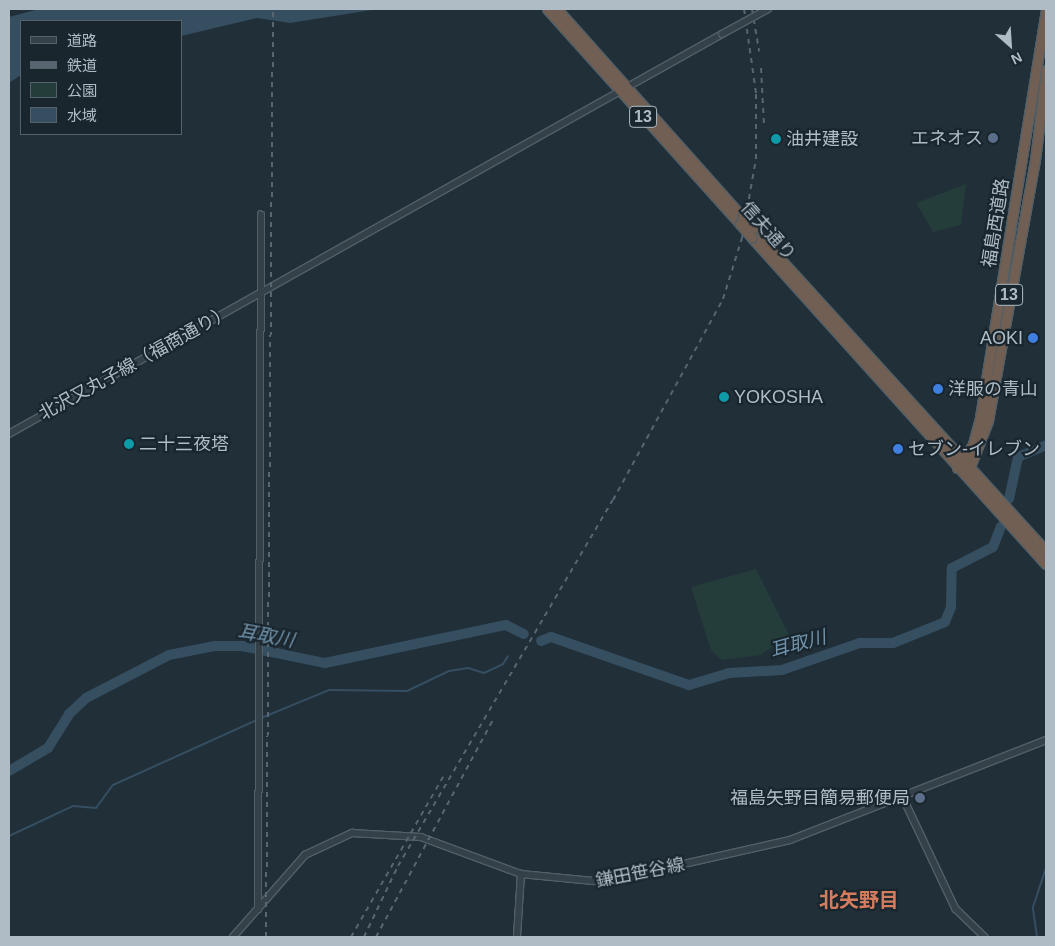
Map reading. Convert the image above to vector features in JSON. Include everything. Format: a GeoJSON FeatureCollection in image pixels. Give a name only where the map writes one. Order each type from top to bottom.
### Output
{"type":"FeatureCollection","features":[{"type":"Feature","properties":{"kind":"highway","name":"信夫通り"},"geometry":{"type":"LineString","coordinates":[[547,9],[625,91],[741,220],[965,476]]}},
{"type":"Feature","properties":{"kind":"highway","name":"信夫通り"},"geometry":{"type":"LineString","coordinates":[[557,9],[625,91]]}},
{"type":"Feature","properties":{"kind":"highway","name":"福島西道路"},"geometry":{"type":"LineString","coordinates":[[957,468],[964,459],[980,417],[1046,9]]}},
{"type":"Feature","properties":{"kind":"highway","name":"福島西道路"},"geometry":{"type":"LineString","coordinates":[[965,476],[972,468],[988,421],[1044,110],[1046,70]]}},
{"type":"Feature","properties":{"kind":"highway","name":"信夫通り"},"geometry":{"type":"LineString","coordinates":[[752,234],[972,468]]}},
{"type":"Feature","properties":{"kind":"highway","name":"13"},"geometry":{"type":"LineString","coordinates":[[972,468],[1046,551]]}},
{"type":"Feature","properties":{"kind":"highway","name":"13"},"geometry":{"type":"LineString","coordinates":[[965,476],[1046,564]]}},
{"type":"Feature","properties":{"kind":"street","name":"北沢又丸子線（福商通り）"},"geometry":{"type":"LineString","coordinates":[[9,434],[625,91],[768,9]]}},
{"type":"Feature","properties":{"kind":"street"},"geometry":{"type":"LineString","coordinates":[[258,910],[261,215]]}},
{"type":"Feature","properties":{"kind":"street","name":"鎌田笹谷線"},"geometry":{"type":"LineString","coordinates":[[233,937],[311,850],[359,832],[421,837],[521,874],[591,884],[636,876],[790,840],[903,798],[1046,740]]}},
{"type":"Feature","properties":{"kind":"street"},"geometry":{"type":"LineString","coordinates":[[903,798],[956,910],[985,937]]}},
{"type":"Feature","properties":{"kind":"street"},"geometry":{"type":"LineString","coordinates":[[518,937],[521,874]]}},
{"type":"Feature","properties":{"kind":"green space"},"geometry":{"type":"Polygon","coordinates":[[[966,184],[961,225],[933,232],[916,203],[966,184]]]}},
{"type":"Feature","properties":{"kind":"green space"},"geometry":{"type":"Polygon","coordinates":[[[756,569],[789,635],[761,655],[722,660],[711,651],[691,587],[756,569]]]}},
{"type":"Feature","properties":{"kind":"water"},"geometry":{"type":"Polygon","coordinates":[[[39,9],[378,9],[290,23],[257,18],[182,36],[182,20],[20,20],[20,76],[9,83],[9,17],[39,9]]]}},
{"type":"Feature","properties":{"kind":"waterway","name":"耳取川"},"geometry":{"type":"LineString","coordinates":[[1009,499],[1018,457],[1046,445]]}},
{"type":"Feature","properties":{"kind":"waterway","name":"耳取川"},"geometry":{"type":"LineString","coordinates":[[541,641],[551,637],[689,685],[729,673],[782,670],[860,643],[893,643],[945,622],[951,607],[952,568],[993,547],[1001,526]]}},
{"type":"Feature","properties":{"kind":"waterway","name":"耳取川"},"geometry":{"type":"LineString","coordinates":[[9,771],[48,748],[69,714],[86,698],[169,655],[215,646],[242,646],[325,663],[506,625],[524,634]]}},
{"type":"Feature","properties":{"kind":"waterway"},"geometry":{"type":"LineString","coordinates":[[261,718],[329,690],[407,691],[449,671],[468,668],[484,673],[503,664],[508,656]]}},
{"type":"Feature","properties":{"kind":"waterway"},"geometry":{"type":"LineString","coordinates":[[9,836],[73,806],[96,808],[113,785],[257,720]]}},
{"type":"Feature","properties":{"kind":"waterway"},"geometry":{"type":"LineString","coordinates":[[1037,937],[1033,907],[1046,868]]}},
{"type":"Feature","properties":{"kind":"railway"},"geometry":{"type":"LineString","coordinates":[[266,937],[273,9]]}},
{"type":"Feature","properties":{"kind":"railway"},"geometry":{"type":"LineString","coordinates":[[364,937],[398,866],[613,500],[723,299],[742,238],[756,159],[756,93],[744,9]]}},
{"type":"Feature","properties":{"kind":"railway"},"geometry":{"type":"LineString","coordinates":[[752,9],[759,51]]}},
{"type":"Feature","properties":{"kind":"railway"},"geometry":{"type":"LineString","coordinates":[[761,68],[764,125]]}},
{"type":"Feature","properties":{"kind":"railway"},"geometry":{"type":"LineString","coordinates":[[376,937],[494,718]]}},
{"type":"Feature","properties":{"kind":"railway"},"geometry":{"type":"LineString","coordinates":[[351,937],[443,777]]}},
{"type":"Feature","properties":{"kind":"place","name":"エネオス"},"geometry":{"type":"Point","coordinates":[993,138]}},
{"type":"Feature","properties":{"kind":"place","name":"油井建設"},"geometry":{"type":"Point","coordinates":[776,139]}},
{"type":"Feature","properties":{"kind":"place","name":"AOKI"},"geometry":{"type":"Point","coordinates":[1033,338]}},
{"type":"Feature","properties":{"kind":"place","name":"洋服の青山"},"geometry":{"type":"Point","coordinates":[938,389]}},
{"type":"Feature","properties":{"kind":"place","name":"YOKOSHA"},"geometry":{"type":"Point","coordinates":[724,397]}},
{"type":"Feature","properties":{"kind":"place","name":"二十三夜塔"},"geometry":{"type":"Point","coordinates":[129,444]}},
{"type":"Feature","properties":{"kind":"place","name":"セブン-イレブン"},"geometry":{"type":"Point","coordinates":[898,449]}},
{"type":"Feature","properties":{"kind":"place","name":"福島矢野目簡易郵便局"},"geometry":{"type":"Point","coordinates":[920,798]}},
{"type":"Feature","properties":{"kind":"district","name":"北矢野目"},"geometry":{"type":"Point","coordinates":[859,900]}}]}
